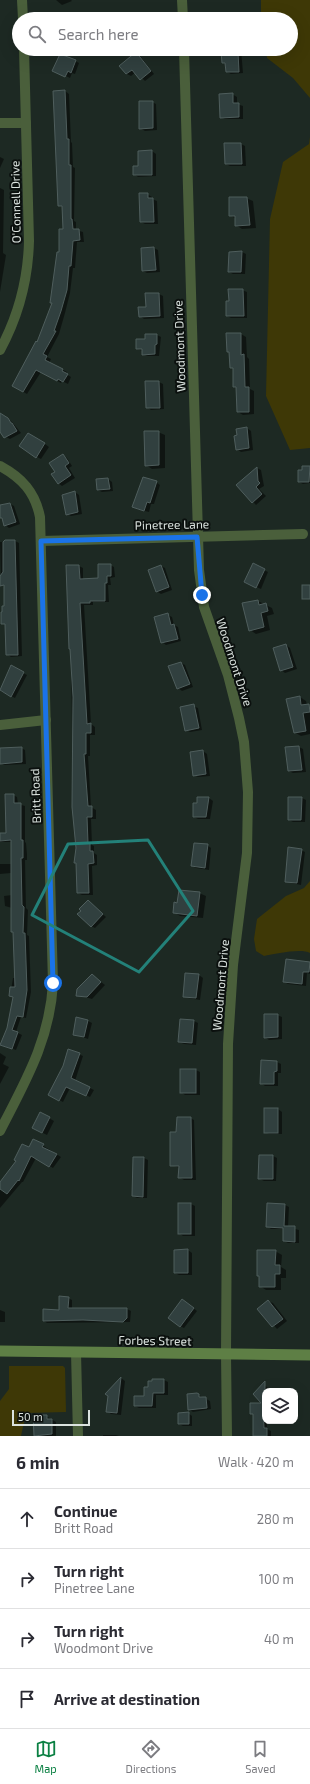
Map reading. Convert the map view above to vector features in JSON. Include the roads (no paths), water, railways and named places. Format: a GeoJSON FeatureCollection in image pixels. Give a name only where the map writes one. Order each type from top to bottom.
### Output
{"type":"FeatureCollection","features":[{"type":"Feature","properties":{"kind":"main road","name":"Forbes Street"},"geometry":{"type":"LineString","coordinates":[[0,1351],[310,1355]]}},
{"type":"Feature","properties":{"kind":"street"},"geometry":{"type":"LineString","coordinates":[[22,0],[23,12]]}},
{"type":"Feature","properties":{"kind":"street"},"geometry":{"type":"LineString","coordinates":[[182,0],[183,12]]}},
{"type":"Feature","properties":{"kind":"street","name":"O'Connell Drive"},"geometry":{"type":"LineString","coordinates":[[0,350],[20,306],[28,267],[29,241],[24,56]]}},
{"type":"Feature","properties":{"kind":"street","name":"Woodmont Drive"},"geometry":{"type":"LineString","coordinates":[[184,56],[199,570],[203,601],[209,623],[228,675],[239,718],[244,748],[248,792],[247,853],[233,965],[229,1018],[226,1354],[227,1436]]}},
{"type":"Feature","properties":{"kind":"street"},"geometry":{"type":"LineString","coordinates":[[0,124],[26,123]]}},
{"type":"Feature","properties":{"kind":"street","name":"Britt Road"},"geometry":{"type":"LineString","coordinates":[[0,466],[21,480],[33,494],[40,517],[52,996],[48,1022],[41,1047],[0,1131]]}},
{"type":"Feature","properties":{"kind":"street","name":"Pinetree Lane"},"geometry":{"type":"LineString","coordinates":[[41,541],[303,534]]}},
{"type":"Feature","properties":{"kind":"street"},"geometry":{"type":"LineString","coordinates":[[0,725],[46,720]]}},
{"type":"Feature","properties":{"kind":"street"},"geometry":{"type":"LineString","coordinates":[[76,1352],[78,1436]]}}]}
